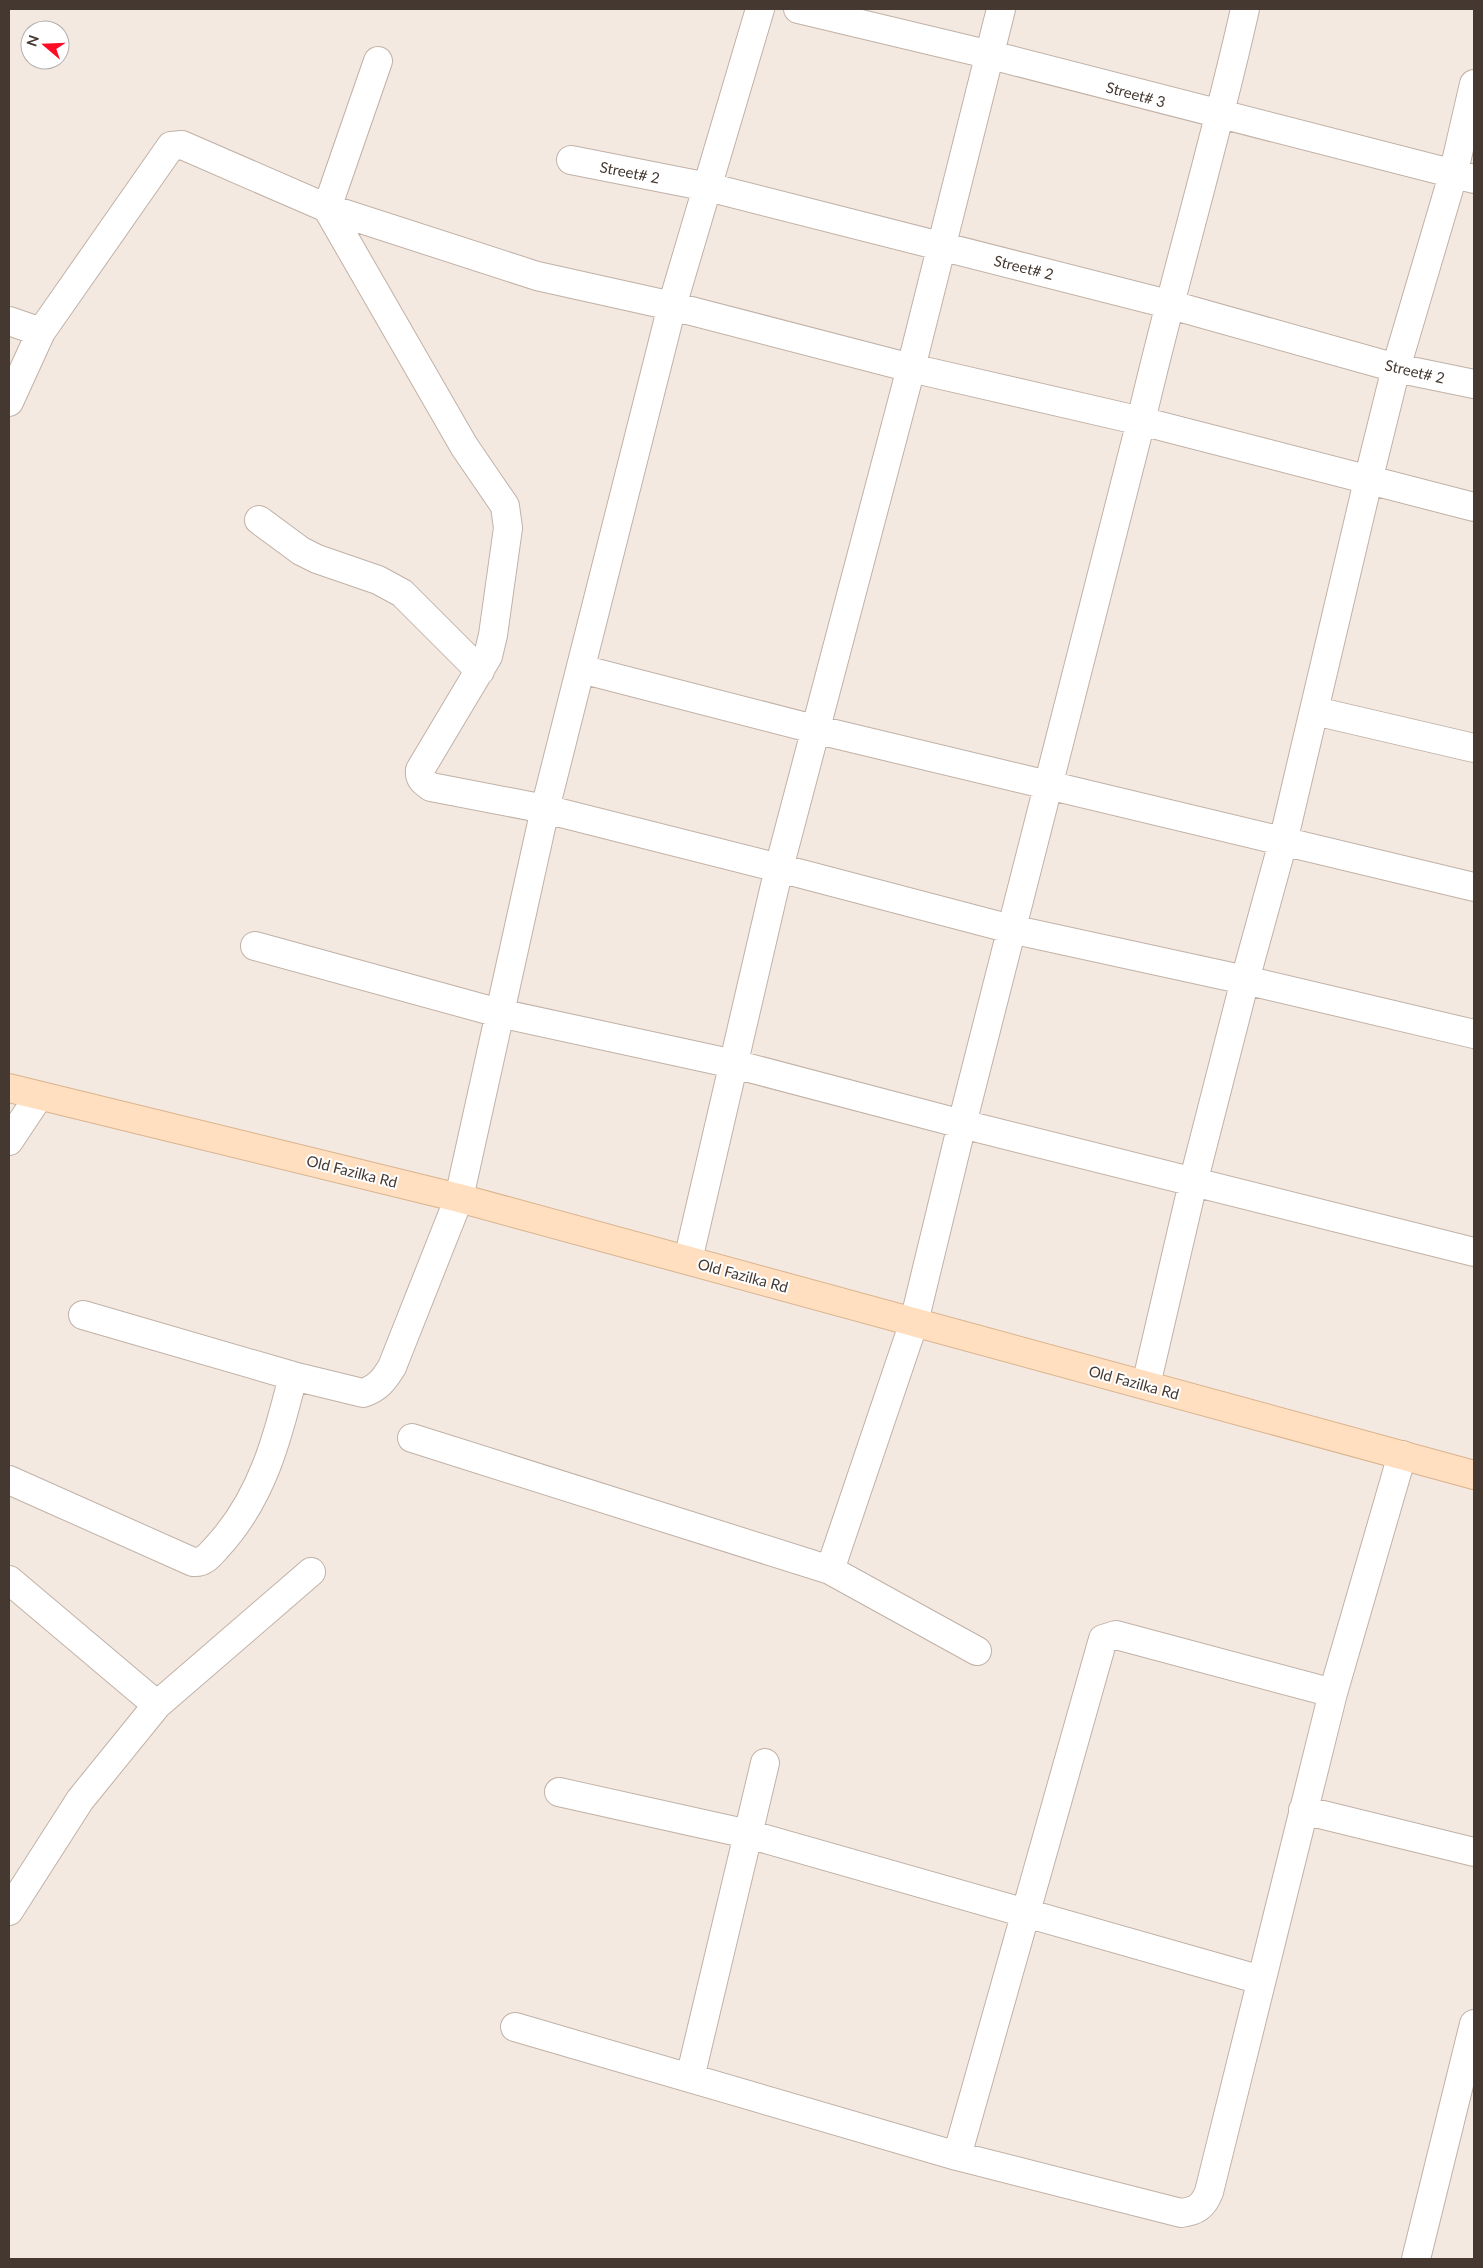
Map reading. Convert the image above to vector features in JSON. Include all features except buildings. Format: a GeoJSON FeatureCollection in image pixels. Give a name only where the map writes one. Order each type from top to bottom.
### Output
{"type":"FeatureCollection","features":[{"type":"Feature","properties":{"kind":"main road","name":"Old Fazilka Rd"},"geometry":{"type":"LineString","coordinates":[[9,1088],[459,1198],[1474,1475]]}},
{"type":"Feature","properties":{"kind":"street"},"geometry":{"type":"LineString","coordinates":[[84,1315],[293,1376],[363,1393],[374,1389],[384,1381],[392,1367],[459,1198],[545,810],[672,306],[760,9]]}},
{"type":"Feature","properties":{"kind":"street","name":"Street# 3"},"geometry":{"type":"LineString","coordinates":[[798,9],[991,55],[1221,116],[1464,177]]}},
{"type":"Feature","properties":{"kind":"street"},"geometry":{"type":"LineString","coordinates":[[688,1260],[779,868],[814,729],[912,368],[1001,9]]}},
{"type":"Feature","properties":{"kind":"street"},"geometry":{"type":"LineString","coordinates":[[830,1570],[914,1322],[1011,929],[1141,421],[1168,304],[1221,116],[1245,9]]}},
{"type":"Feature","properties":{"kind":"street"},"geometry":{"type":"LineString","coordinates":[[378,61],[327,208],[464,446],[505,506],[508,528],[493,635],[488,656],[420,770],[420,776],[431,787],[545,810],[779,868],[1011,929],[1245,980],[1474,1034]]}},
{"type":"Feature","properties":{"kind":"street"},"geometry":{"type":"LineString","coordinates":[[1146,1385],[1193,1183],[1245,980],[1283,842],[1396,368],[1464,177],[1474,84]]}},
{"type":"Feature","properties":{"kind":"street"},"geometry":{"type":"LineString","coordinates":[[9,402],[41,332],[175,144],[182,145],[327,208],[537,276],[672,306],[912,368],[1141,421],[1474,507]]}},
{"type":"Feature","properties":{"kind":"street","name":"Street# 2"},"geometry":{"type":"LineString","coordinates":[[571,160],[708,187],[1168,304],[1396,368],[1474,384]]}},
{"type":"Feature","properties":{"kind":"street"},"geometry":{"type":"LineString","coordinates":[[9,321],[41,332]]}},
{"type":"Feature","properties":{"kind":"street"},"geometry":{"type":"LineString","coordinates":[[260,520],[301,551],[316,559],[378,580],[402,593],[480,671]]}},
{"type":"Feature","properties":{"kind":"street"},"geometry":{"type":"LineString","coordinates":[[581,669],[814,729],[1474,887]]}},
{"type":"Feature","properties":{"kind":"street"},"geometry":{"type":"LineString","coordinates":[[1315,711],[1474,748]]}},
{"type":"Feature","properties":{"kind":"street"},"geometry":{"type":"LineString","coordinates":[[255,946],[499,1013],[734,1064],[1193,1183],[1474,1252]]}},
{"type":"Feature","properties":{"kind":"street"},"geometry":{"type":"LineString","coordinates":[[9,1140],[39,1096]]}},
{"type":"Feature","properties":{"kind":"street"},"geometry":{"type":"LineString","coordinates":[[9,1480],[199,1563],[206,1559],[234,1529],[252,1499],[277,1441],[293,1376]]}},
{"type":"Feature","properties":{"kind":"street"},"geometry":{"type":"LineString","coordinates":[[412,1438],[830,1570],[977,1651]]}},
{"type":"Feature","properties":{"kind":"street"},"geometry":{"type":"LineString","coordinates":[[515,2027],[957,2156],[1181,2213],[1194,2211],[1205,2203],[1209,2192],[1332,1693],[1402,1455]]}},
{"type":"Feature","properties":{"kind":"street"},"geometry":{"type":"LineString","coordinates":[[9,1911],[80,1800],[156,1705],[311,1572]]}},
{"type":"Feature","properties":{"kind":"street"},"geometry":{"type":"LineString","coordinates":[[11,1586],[156,1705]]}},
{"type":"Feature","properties":{"kind":"street"},"geometry":{"type":"LineString","coordinates":[[957,2156],[1102,1639],[1116,1636],[1332,1693]]}},
{"type":"Feature","properties":{"kind":"street"},"geometry":{"type":"LineString","coordinates":[[690,2078],[765,1763]]}},
{"type":"Feature","properties":{"kind":"street"},"geometry":{"type":"LineString","coordinates":[[559,1792],[748,1834],[1026,1911],[1261,1980]]}},
{"type":"Feature","properties":{"kind":"street"},"geometry":{"type":"LineString","coordinates":[[1303,1810],[1474,1852]]}},
{"type":"Feature","properties":{"kind":"street"},"geometry":{"type":"LineString","coordinates":[[1416,2259],[1469,2064],[1474,2024]]}}]}
